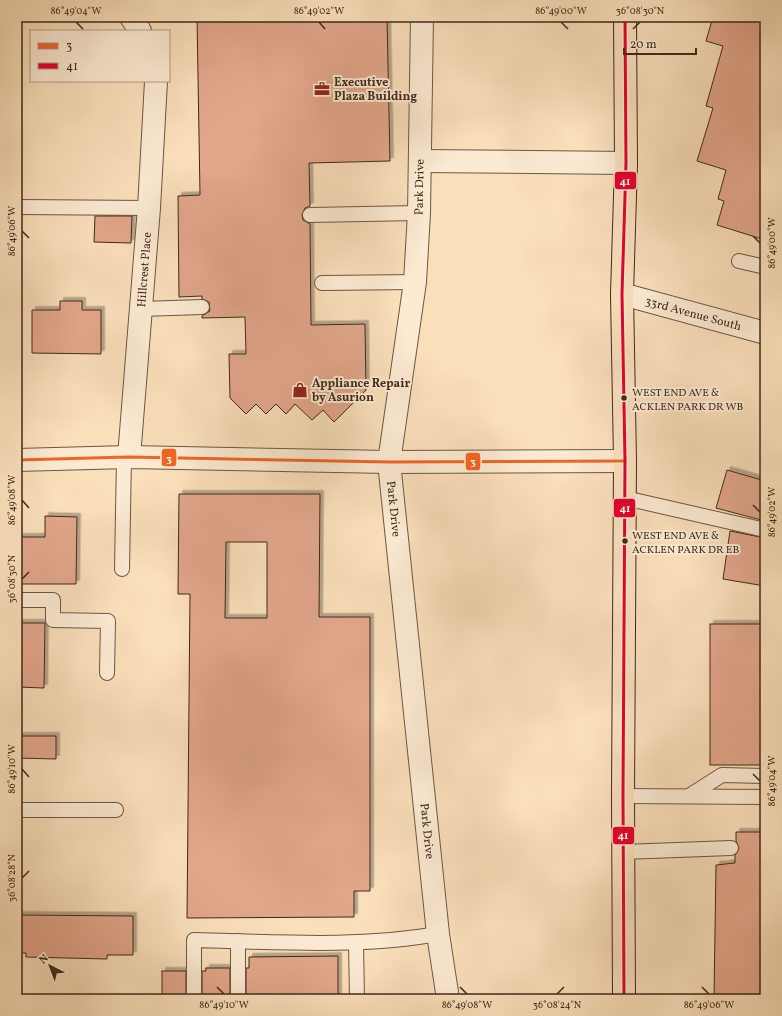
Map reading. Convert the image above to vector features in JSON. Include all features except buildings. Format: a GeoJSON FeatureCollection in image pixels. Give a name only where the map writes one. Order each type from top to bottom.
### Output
{"type":"FeatureCollection","features":[{"type":"Feature","properties":{"kind":"main road"},"geometry":{"type":"LineString","coordinates":[[624,999],[623,796],[625,461],[622,294],[626,163],[625,17]]}},
{"type":"Feature","properties":{"kind":"street"},"geometry":{"type":"LineString","coordinates":[[130,17],[139,30]]}},
{"type":"Feature","properties":{"kind":"street","name":"Park Drive"},"geometry":{"type":"LineString","coordinates":[[422,17],[419,213],[415,282],[389,462],[438,934],[448,999]]}},
{"type":"Feature","properties":{"kind":"street","name":"Hillcrest Place"},"geometry":{"type":"LineString","coordinates":[[126,457],[141,309],[149,208],[156,82]]}},
{"type":"Feature","properties":{"kind":"street"},"geometry":{"type":"LineString","coordinates":[[420,161],[626,163]]}},
{"type":"Feature","properties":{"kind":"street","name":"33rd Avenue South"},"geometry":{"type":"LineString","coordinates":[[622,294],[765,333]]}},
{"type":"Feature","properties":{"kind":"street"},"geometry":{"type":"LineString","coordinates":[[17,460],[126,457],[389,462],[625,461]]}},
{"type":"Feature","properties":{"kind":"lane"},"geometry":{"type":"LineString","coordinates":[[17,207],[149,208]]}},
{"type":"Feature","properties":{"kind":"lane"},"geometry":{"type":"LineString","coordinates":[[310,216],[419,213]]}},
{"type":"Feature","properties":{"kind":"lane"},"geometry":{"type":"LineString","coordinates":[[739,261],[765,267]]}},
{"type":"Feature","properties":{"kind":"lane"},"geometry":{"type":"LineString","coordinates":[[322,283],[415,282]]}},
{"type":"Feature","properties":{"kind":"lane"},"geometry":{"type":"LineString","coordinates":[[141,309],[202,307]]}},
{"type":"Feature","properties":{"kind":"lane"},"geometry":{"type":"LineString","coordinates":[[122,569],[126,457]]}},
{"type":"Feature","properties":{"kind":"lane"},"geometry":{"type":"LineString","coordinates":[[624,498],[765,530]]}},
{"type":"Feature","properties":{"kind":"lane"},"geometry":{"type":"LineString","coordinates":[[17,600],[53,600],[53,620],[108,621],[107,673]]}},
{"type":"Feature","properties":{"kind":"lane"},"geometry":{"type":"LineString","coordinates":[[689,796],[722,775],[765,776]]}},
{"type":"Feature","properties":{"kind":"lane"},"geometry":{"type":"LineString","coordinates":[[623,796],[765,797]]}},
{"type":"Feature","properties":{"kind":"lane"},"geometry":{"type":"LineString","coordinates":[[17,810],[116,810]]}},
{"type":"Feature","properties":{"kind":"lane"},"geometry":{"type":"LineString","coordinates":[[623,852],[731,848]]}},
{"type":"Feature","properties":{"kind":"lane"},"geometry":{"type":"LineString","coordinates":[[194,999],[194,940],[356,943],[386,942],[438,934]]}},
{"type":"Feature","properties":{"kind":"lane"},"geometry":{"type":"LineString","coordinates":[[238,941],[238,999]]}},
{"type":"Feature","properties":{"kind":"lane"},"geometry":{"type":"LineString","coordinates":[[356,943],[357,999]]}},
{"type":"Feature","properties":{"kind":"transit line","name":"41"},"geometry":{"type":"LineString","coordinates":[[624,999],[623,796],[625,461],[622,294],[626,163],[625,17]]}},
{"type":"Feature","properties":{"kind":"transit line","name":"3"},"geometry":{"type":"LineString","coordinates":[[17,460],[129,457],[389,462],[625,461]]}},
{"type":"Feature","properties":{"kind":"place","name":"Executive Plaza Building"},"geometry":{"type":"Point","coordinates":[322,89]}},
{"type":"Feature","properties":{"kind":"place","name":"Appliance Repair by Asurion"},"geometry":{"type":"Point","coordinates":[300,390]}},
{"type":"Feature","properties":{"kind":"place","name":"WEST END AVE & ACKLEN PARK DR WB"},"geometry":{"type":"Point","coordinates":[624,398]}},
{"type":"Feature","properties":{"kind":"place","name":"WEST END AVE & ACKLEN PARK DR EB"},"geometry":{"type":"Point","coordinates":[625,541]}}]}
